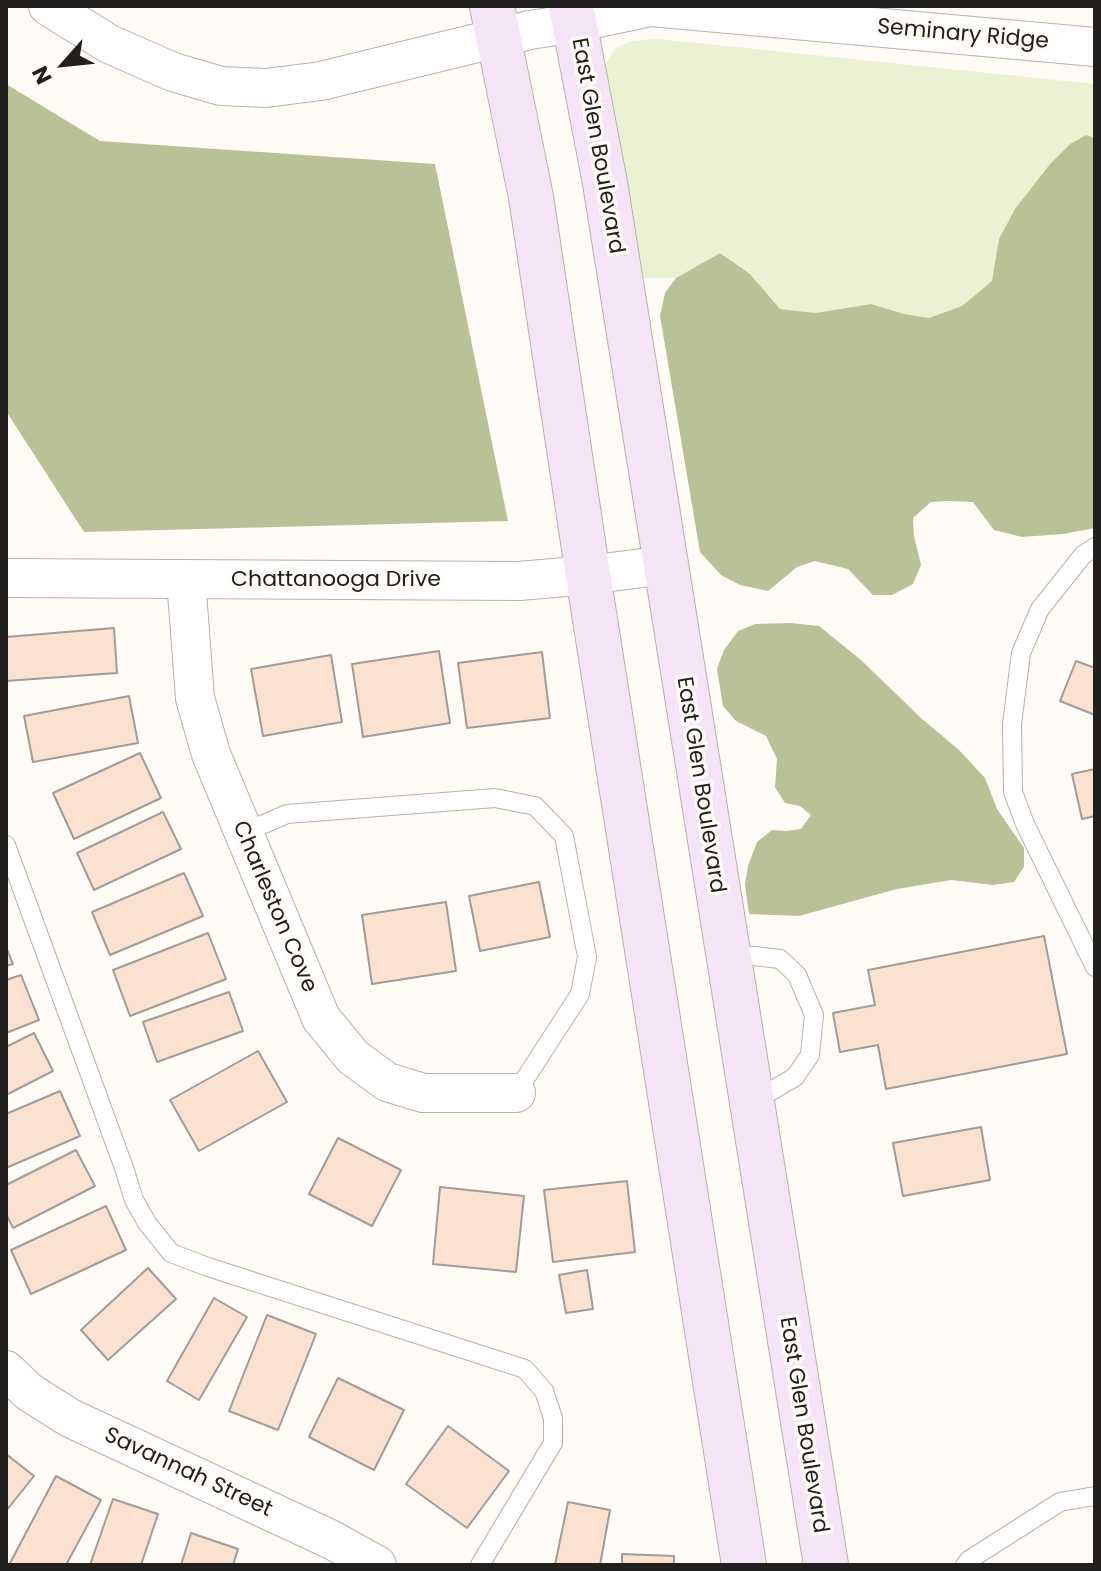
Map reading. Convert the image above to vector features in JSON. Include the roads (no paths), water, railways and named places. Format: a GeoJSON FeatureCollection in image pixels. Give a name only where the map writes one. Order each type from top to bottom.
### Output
{"type":"FeatureCollection","features":[{"type":"Feature","properties":{"kind":"main road","name":"East Glen Boulevard"},"geometry":{"type":"LineString","coordinates":[[573,14],[605,183],[826,1565]]}},
{"type":"Feature","properties":{"kind":"main road"},"geometry":{"type":"LineString","coordinates":[[496,22],[531,197],[744,1565]]}},
{"type":"Feature","properties":{"kind":"street","name":"Seminary Ridge"},"geometry":{"type":"LineString","coordinates":[[48,6],[109,44],[173,72],[221,86],[266,88],[321,81],[496,22],[530,30],[573,14],[651,7],[1095,47]]}},
{"type":"Feature","properties":{"kind":"street","name":"Chattanooga Drive"},"geometry":{"type":"LineString","coordinates":[[6,578],[519,581],[665,565]]}},
{"type":"Feature","properties":{"kind":"street","name":"Charleston Cove"},"geometry":{"type":"LineString","coordinates":[[186,579],[195,698],[211,754],[321,1018],[353,1057],[387,1082],[423,1093],[516,1093]]}},
{"type":"Feature","properties":{"kind":"street","name":"Savannah Street"},"geometry":{"type":"LineString","coordinates":[[6,1370],[29,1392],[70,1418],[332,1540],[377,1565]]}},
{"type":"Feature","properties":{"kind":"lane"},"geometry":{"type":"LineString","coordinates":[[1095,547],[1083,555],[1040,609],[1021,653],[1012,724],[1013,792],[1025,824],[1090,943],[1095,967]]}},
{"type":"Feature","properties":{"kind":"lane"},"geometry":{"type":"LineString","coordinates":[[243,833],[287,814],[495,798],[535,806],[564,836],[587,957],[580,994],[516,1093]]}},
{"type":"Feature","properties":{"kind":"lane"},"geometry":{"type":"LineString","coordinates":[[6,845],[134,1200],[147,1223],[171,1253],[525,1369],[544,1391],[553,1418],[553,1443],[480,1565]]}},
{"type":"Feature","properties":{"kind":"lane"},"geometry":{"type":"LineString","coordinates":[[728,956],[780,959],[797,975],[814,1015],[810,1055],[795,1077],[751,1102]]}},
{"type":"Feature","properties":{"kind":"lane"},"geometry":{"type":"LineString","coordinates":[[965,1565],[1060,1502],[1095,1496]]}}]}
